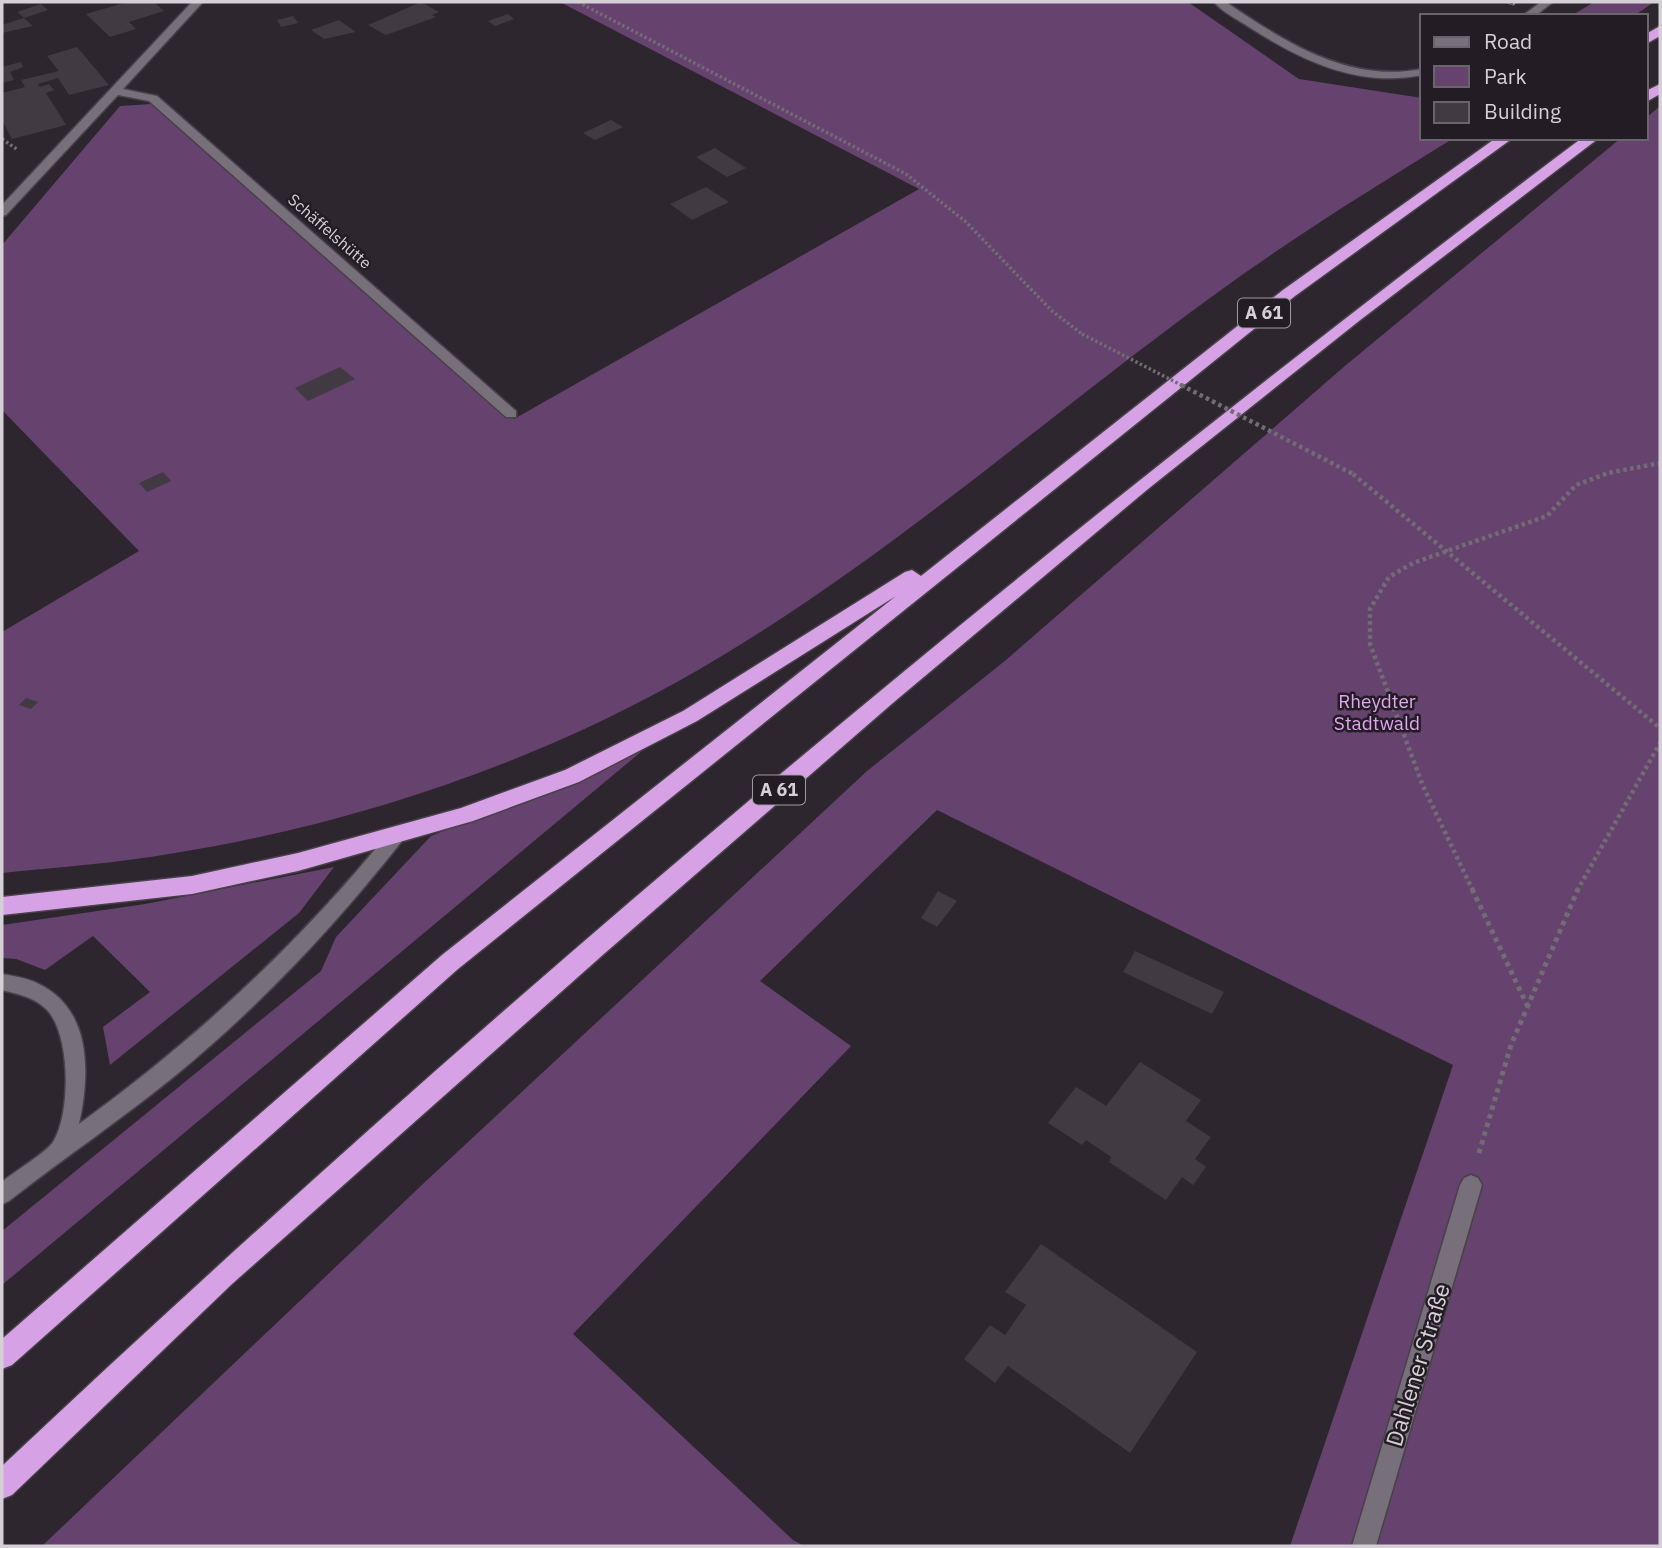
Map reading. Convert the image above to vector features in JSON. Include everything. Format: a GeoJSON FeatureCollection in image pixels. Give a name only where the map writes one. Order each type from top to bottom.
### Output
{"type":"FeatureCollection","features":[{"type":"Feature","properties":{"kind":"highway","name":"A 61"},"geometry":{"type":"LineString","coordinates":[[2,1356],[450,962],[1289,293],[1503,140]]}},
{"type":"Feature","properties":{"kind":"highway","name":"A 61"},"geometry":{"type":"LineString","coordinates":[[2,1485],[223,1275],[597,946],[887,697],[1142,485],[1353,318],[1589,140]]}},
{"type":"Feature","properties":{"kind":"highway"},"geometry":{"type":"LineString","coordinates":[[2,906],[192,885],[396,836],[572,776],[690,716],[950,553],[1030,497]]}},
{"type":"Feature","properties":{"kind":"street"},"geometry":{"type":"LineString","coordinates":[[2,212],[198,2]]}},
{"type":"Feature","properties":{"kind":"street"},"geometry":{"type":"LineString","coordinates":[[1219,2],[1312,58],[1369,76],[1404,78],[1420,73]]}},
{"type":"Feature","properties":{"kind":"street"},"geometry":{"type":"LineString","coordinates":[[1530,14],[1548,2]]}},
{"type":"Feature","properties":{"kind":"street","name":"Schäffelshütte"},"geometry":{"type":"LineString","coordinates":[[116,91],[153,97],[511,414]]}},
{"type":"Feature","properties":{"kind":"street"},"geometry":{"type":"LineString","coordinates":[[2,1194],[169,1068],[276,971],[361,881],[396,836]]}},
{"type":"Feature","properties":{"kind":"street"},"geometry":{"type":"LineString","coordinates":[[2,982],[31,990],[51,1003],[74,1034],[79,1059],[77,1087],[71,1122],[62,1147]]}},
{"type":"Feature","properties":{"kind":"street","name":"Dahlener Straße"},"geometry":{"type":"LineString","coordinates":[[1364,1546],[1471,1185]]}},
{"type":"Feature","properties":{"kind":"path"},"geometry":{"type":"LineString","coordinates":[[578,2],[889,163],[925,185],[983,238],[1063,323],[1353,474],[1443,552],[1660,727]]}},
{"type":"Feature","properties":{"kind":"path"},"geometry":{"type":"LineString","coordinates":[[1527,1005],[1423,786],[1370,644],[1370,609],[1389,577],[1413,563],[1547,516],[1576,485],[1608,473],[1660,463]]}},
{"type":"Feature","properties":{"kind":"path"},"geometry":{"type":"LineString","coordinates":[[1471,1185],[1493,1095],[1527,1005],[1607,829],[1660,743]]}},
{"type":"Feature","properties":{"kind":"green space"},"geometry":{"type":"Polygon","coordinates":[[[560,2],[1188,2],[1299,79],[1420,98],[1420,140],[1451,140],[1330,215],[1240,277],[1144,347],[949,498],[816,595],[748,640],[619,713],[558,741],[434,789],[305,826],[154,856],[2,873],[2,632],[139,551],[2,410],[2,245],[120,106],[151,104],[514,419],[919,189],[560,2]]]}},
{"type":"Feature","properties":{"kind":"green space"},"geometry":{"type":"Polygon","coordinates":[[[1594,2],[1654,2],[1637,14],[1574,14],[1594,2]]]}},
{"type":"Feature","properties":{"kind":"green space","name":"Rheydter Stadtwald"},"geometry":{"type":"Polygon","coordinates":[[[1660,106],[1660,1546],[1290,1546],[1453,1065],[937,810],[760,981],[851,1046],[573,1334],[793,1540],[804,1546],[42,1546],[425,1182],[867,771],[1006,660],[1346,365],[1619,140],[1648,140],[1648,116],[1660,106]]]}},
{"type":"Feature","properties":{"kind":"green space"},"geometry":{"type":"Polygon","coordinates":[[[648,746],[2,1285],[2,1231],[321,971],[336,937],[431,836],[648,746]]]}},
{"type":"Feature","properties":{"kind":"green space"},"geometry":{"type":"Polygon","coordinates":[[[334,867],[299,913],[110,1065],[103,1027],[150,992],[93,936],[45,970],[16,959],[2,958],[2,925],[145,904],[334,867]]]}},
{"type":"Feature","properties":{"kind":"building"},"geometry":{"type":"Polygon","coordinates":[[[127,2],[154,2],[164,11],[129,22],[136,29],[110,37],[86,14],[127,2]]]}},
{"type":"Feature","properties":{"kind":"building"},"geometry":{"type":"Polygon","coordinates":[[[421,2],[439,12],[432,15],[436,17],[386,35],[368,25],[421,2]]]}},
{"type":"Feature","properties":{"kind":"building"},"geometry":{"type":"Polygon","coordinates":[[[41,4],[48,10],[24,18],[17,12],[41,4]]]}},
{"type":"Feature","properties":{"kind":"building"},"geometry":{"type":"Polygon","coordinates":[[[508,14],[514,19],[495,26],[488,21],[508,14]]]}},
{"type":"Feature","properties":{"kind":"building"},"geometry":{"type":"Polygon","coordinates":[[[293,16],[298,23],[281,27],[277,20],[293,16]]]}},
{"type":"Feature","properties":{"kind":"building"},"geometry":{"type":"Polygon","coordinates":[[[24,18],[33,26],[2,33],[2,25],[24,18]]]}},
{"type":"Feature","properties":{"kind":"building"},"geometry":{"type":"Polygon","coordinates":[[[339,20],[356,32],[324,39],[311,30],[339,20]]]}},
{"type":"Feature","properties":{"kind":"building"},"geometry":{"type":"Polygon","coordinates":[[[77,47],[109,85],[69,95],[58,78],[38,84],[40,87],[49,84],[54,90],[46,93],[66,125],[12,139],[2,120],[2,93],[25,87],[21,80],[59,71],[47,56],[77,47]]]}},
{"type":"Feature","properties":{"kind":"building"},"geometry":{"type":"Polygon","coordinates":[[[21,62],[23,67],[10,72],[14,80],[2,83],[2,67],[21,62]]]}},
{"type":"Feature","properties":{"kind":"building"},"geometry":{"type":"Polygon","coordinates":[[[611,120],[623,127],[595,140],[583,133],[611,120]]]}},
{"type":"Feature","properties":{"kind":"building"},"geometry":{"type":"Polygon","coordinates":[[[715,148],[746,168],[727,177],[696,157],[715,148]]]}},
{"type":"Feature","properties":{"kind":"building"},"geometry":{"type":"Polygon","coordinates":[[[706,187],[729,202],[692,220],[670,204],[706,187]]]}},
{"type":"Feature","properties":{"kind":"building"},"geometry":{"type":"Polygon","coordinates":[[[340,367],[355,379],[308,401],[295,388],[340,367]]]}},
{"type":"Feature","properties":{"kind":"building"},"geometry":{"type":"Polygon","coordinates":[[[163,472],[171,481],[147,492],[139,483],[163,472]]]}},
{"type":"Feature","properties":{"kind":"building"},"geometry":{"type":"Polygon","coordinates":[[[26,698],[38,702],[31,709],[19,705],[26,698]]]}},
{"type":"Feature","properties":{"kind":"building"},"geometry":{"type":"Polygon","coordinates":[[[938,891],[957,901],[937,927],[921,918],[938,891]]]}},
{"type":"Feature","properties":{"kind":"building"},"geometry":{"type":"Polygon","coordinates":[[[1135,951],[1224,992],[1212,1014],[1123,972],[1135,951]]]}},
{"type":"Feature","properties":{"kind":"building"},"geometry":{"type":"Polygon","coordinates":[[[1140,1062],[1201,1100],[1186,1121],[1211,1137],[1195,1159],[1206,1167],[1193,1185],[1182,1177],[1166,1200],[1109,1162],[1111,1157],[1086,1140],[1082,1145],[1048,1123],[1076,1087],[1106,1106],[1140,1062]]]}},
{"type":"Feature","properties":{"kind":"building"},"geometry":{"type":"Polygon","coordinates":[[[1041,1244],[1197,1352],[1130,1453],[1008,1366],[995,1383],[964,1359],[990,1325],[1005,1335],[1026,1305],[1005,1292],[1041,1244]]]}}]}
